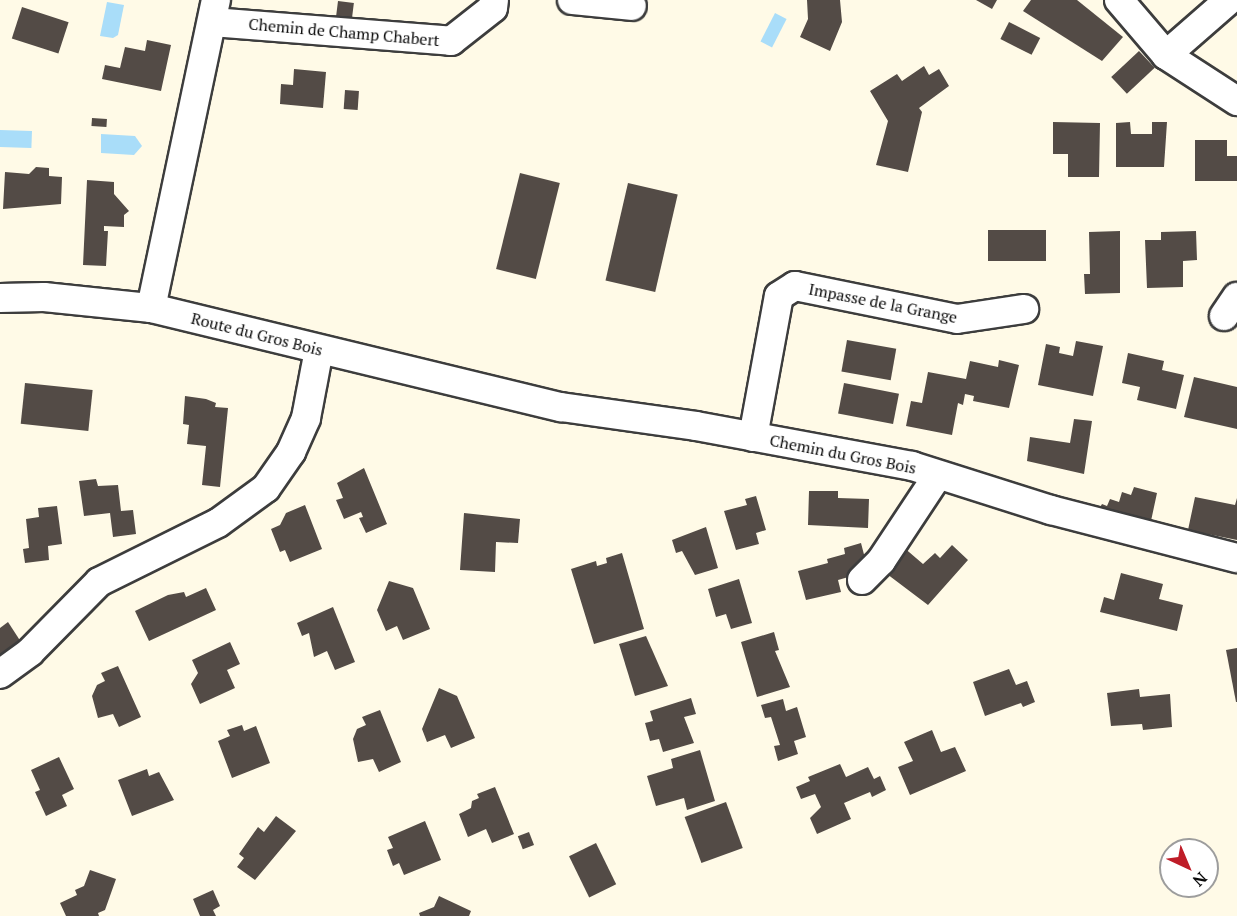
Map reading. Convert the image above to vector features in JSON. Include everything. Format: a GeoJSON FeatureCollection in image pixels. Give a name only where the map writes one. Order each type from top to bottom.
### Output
{"type":"FeatureCollection","features":[{"type":"Feature","properties":{"kind":"street","name":"Chemin de Champ Chabert"},"geometry":{"type":"LineString","coordinates":[[152,308],[214,11],[451,41],[493,9],[494,0]]}},
{"type":"Feature","properties":{"kind":"street"},"geometry":{"type":"LineString","coordinates":[[572,0],[632,6]]}},
{"type":"Feature","properties":{"kind":"street"},"geometry":{"type":"LineString","coordinates":[[1119,0],[1166,55],[1237,101]]}},
{"type":"Feature","properties":{"kind":"street"},"geometry":{"type":"LineString","coordinates":[[1166,55],[1229,0]]}},
{"type":"Feature","properties":{"kind":"street","name":"Impasse de la Grange"},"geometry":{"type":"LineString","coordinates":[[753,437],[779,296],[795,286],[957,319],[1024,309]]}},
{"type":"Feature","properties":{"kind":"street","name":"Route du Gros Bois"},"geometry":{"type":"LineString","coordinates":[[0,298],[44,297],[152,308],[511,396]]}},
{"type":"Feature","properties":{"kind":"street"},"geometry":{"type":"LineString","coordinates":[[0,674],[30,652],[99,582],[218,523],[266,488],[291,452],[306,418],[319,350]]}},
{"type":"Feature","properties":{"kind":"street","name":"Chemin du Gros Bois"},"geometry":{"type":"LineString","coordinates":[[511,396],[912,466],[1051,510],[1237,558]]}},
{"type":"Feature","properties":{"kind":"street"},"geometry":{"type":"LineString","coordinates":[[862,580],[881,561],[938,475]]}},
{"type":"Feature","properties":{"kind":"water"},"geometry":{"type":"Polygon","coordinates":[[[107,2],[124,5],[118,35],[113,38],[100,36],[107,2]]]}},
{"type":"Feature","properties":{"kind":"water"},"geometry":{"type":"Polygon","coordinates":[[[775,13],[787,19],[772,47],[760,42],[775,13]]]}},
{"type":"Feature","properties":{"kind":"water"},"geometry":{"type":"Polygon","coordinates":[[[0,130],[32,131],[31,148],[0,147],[0,130]]]}},
{"type":"Feature","properties":{"kind":"water"},"geometry":{"type":"Polygon","coordinates":[[[101,134],[135,136],[142,146],[134,155],[101,153],[101,134]]]}},
{"type":"Feature","properties":{"kind":"building"},"geometry":{"type":"Polygon","coordinates":[[[807,0],[840,0],[842,22],[830,51],[800,37],[808,19],[807,0]]]}},
{"type":"Feature","properties":{"kind":"building"},"geometry":{"type":"Polygon","coordinates":[[[976,0],[997,0],[992,9],[976,0]]]}},
{"type":"Feature","properties":{"kind":"building"},"geometry":{"type":"Polygon","coordinates":[[[1031,0],[1077,0],[1123,37],[1102,61],[1023,11],[1031,0]]]}},
{"type":"Feature","properties":{"kind":"building"},"geometry":{"type":"Polygon","coordinates":[[[338,1],[354,3],[352,22],[336,20],[338,1]]]}},
{"type":"Feature","properties":{"kind":"building"},"geometry":{"type":"Polygon","coordinates":[[[22,7],[69,22],[58,54],[12,38],[22,7]]]}},
{"type":"Feature","properties":{"kind":"building"},"geometry":{"type":"Polygon","coordinates":[[[1009,22],[1040,38],[1032,55],[1000,39],[1009,22]]]}},
{"type":"Feature","properties":{"kind":"building"},"geometry":{"type":"Polygon","coordinates":[[[147,40],[171,45],[161,91],[102,79],[105,65],[120,68],[125,47],[145,51],[147,40]]]}},
{"type":"Feature","properties":{"kind":"building"},"geometry":{"type":"Polygon","coordinates":[[[1139,51],[1155,68],[1127,94],[1111,77],[1139,51]]]}},
{"type":"Feature","properties":{"kind":"building"},"geometry":{"type":"Polygon","coordinates":[[[924,66],[929,75],[939,69],[949,86],[919,108],[922,112],[908,172],[876,165],[888,121],[870,91],[897,74],[902,81],[924,66]]]}},
{"type":"Feature","properties":{"kind":"building"},"geometry":{"type":"Polygon","coordinates":[[[294,69],[326,72],[323,108],[280,104],[281,84],[293,85],[294,69]]]}},
{"type":"Feature","properties":{"kind":"building"},"geometry":{"type":"Polygon","coordinates":[[[345,90],[359,91],[358,110],[344,109],[345,90]]]}},
{"type":"Feature","properties":{"kind":"building"},"geometry":{"type":"Polygon","coordinates":[[[92,118],[107,119],[106,127],[91,126],[92,118]]]}},
{"type":"Feature","properties":{"kind":"building"},"geometry":{"type":"Polygon","coordinates":[[[1053,122],[1100,123],[1099,177],[1068,177],[1068,154],[1053,154],[1053,122]]]}},
{"type":"Feature","properties":{"kind":"building"},"geometry":{"type":"Polygon","coordinates":[[[1130,122],[1131,134],[1152,134],[1152,122],[1167,122],[1164,167],[1116,167],[1116,123],[1130,122]]]}},
{"type":"Feature","properties":{"kind":"building"},"geometry":{"type":"Polygon","coordinates":[[[1195,140],[1227,140],[1227,156],[1237,156],[1237,181],[1195,181],[1195,140]]]}},
{"type":"Feature","properties":{"kind":"building"},"geometry":{"type":"Polygon","coordinates":[[[36,167],[49,168],[49,176],[62,177],[61,204],[3,209],[5,172],[29,174],[36,167]]]}},
{"type":"Feature","properties":{"kind":"building"},"geometry":{"type":"Polygon","coordinates":[[[520,173],[560,183],[536,279],[496,269],[520,173]]]}},
{"type":"Feature","properties":{"kind":"building"},"geometry":{"type":"Polygon","coordinates":[[[87,180],[114,182],[114,194],[129,211],[124,215],[124,227],[104,226],[104,231],[108,231],[106,266],[83,265],[87,180]]]}},
{"type":"Feature","properties":{"kind":"building"},"geometry":{"type":"Polygon","coordinates":[[[628,183],[678,194],[655,292],[606,280],[628,183]]]}},
{"type":"Feature","properties":{"kind":"building"},"geometry":{"type":"Polygon","coordinates":[[[988,230],[1046,230],[1046,261],[988,261],[988,230]]]}},
{"type":"Feature","properties":{"kind":"building"},"geometry":{"type":"Polygon","coordinates":[[[1120,231],[1120,293],[1085,294],[1084,274],[1090,274],[1089,232],[1120,231]]]}},
{"type":"Feature","properties":{"kind":"building"},"geometry":{"type":"Polygon","coordinates":[[[1196,231],[1197,260],[1183,261],[1183,287],[1147,288],[1145,240],[1161,240],[1161,232],[1196,231]]]}},
{"type":"Feature","properties":{"kind":"building"},"geometry":{"type":"Polygon","coordinates":[[[847,340],[896,349],[891,380],[841,372],[847,340]]]}},
{"type":"Feature","properties":{"kind":"building"},"geometry":{"type":"Polygon","coordinates":[[[1076,341],[1103,346],[1093,396],[1038,385],[1046,344],[1060,347],[1059,353],[1073,356],[1076,341]]]}},
{"type":"Feature","properties":{"kind":"building"},"geometry":{"type":"Polygon","coordinates":[[[1128,353],[1164,361],[1162,370],[1184,375],[1176,409],[1137,400],[1140,387],[1122,383],[1128,353]]]}},
{"type":"Feature","properties":{"kind":"building"},"geometry":{"type":"Polygon","coordinates":[[[999,360],[1019,365],[1009,408],[973,401],[974,396],[965,394],[963,405],[958,403],[952,435],[906,426],[911,401],[922,403],[928,372],[966,379],[970,361],[998,367],[999,360]]]}},
{"type":"Feature","properties":{"kind":"building"},"geometry":{"type":"Polygon","coordinates":[[[1194,377],[1237,387],[1237,429],[1184,417],[1194,377]]]}},
{"type":"Feature","properties":{"kind":"building"},"geometry":{"type":"Polygon","coordinates":[[[25,383],[93,390],[88,431],[21,424],[25,383]]]}},
{"type":"Feature","properties":{"kind":"building"},"geometry":{"type":"Polygon","coordinates":[[[844,383],[899,394],[893,424],[838,413],[844,383]]]}},
{"type":"Feature","properties":{"kind":"building"},"geometry":{"type":"Polygon","coordinates":[[[185,396],[206,399],[216,403],[215,407],[228,408],[220,487],[202,485],[206,446],[187,444],[189,425],[183,424],[185,396]]]}},
{"type":"Feature","properties":{"kind":"building"},"geometry":{"type":"Polygon","coordinates":[[[1074,419],[1092,421],[1084,474],[1027,461],[1030,437],[1070,443],[1074,419]]]}},
{"type":"Feature","properties":{"kind":"building"},"geometry":{"type":"Polygon","coordinates":[[[364,468],[387,524],[366,533],[359,518],[363,517],[361,512],[344,519],[336,500],[343,498],[337,483],[364,468]]]}},
{"type":"Feature","properties":{"kind":"building"},"geometry":{"type":"Polygon","coordinates":[[[96,479],[98,486],[118,485],[121,511],[133,510],[136,534],[113,537],[110,513],[84,516],[79,481],[96,479]]]}},
{"type":"Feature","properties":{"kind":"building"},"geometry":{"type":"Polygon","coordinates":[[[1134,487],[1157,493],[1151,521],[1099,509],[1102,504],[1107,506],[1110,499],[1119,502],[1122,492],[1131,495],[1134,487]]]}},
{"type":"Feature","properties":{"kind":"building"},"geometry":{"type":"Polygon","coordinates":[[[809,491],[838,491],[838,498],[869,499],[868,528],[808,525],[809,491]]]}},
{"type":"Feature","properties":{"kind":"building"},"geometry":{"type":"Polygon","coordinates":[[[756,496],[766,530],[756,533],[759,544],[736,550],[724,511],[747,505],[745,499],[756,496]]]}},
{"type":"Feature","properties":{"kind":"building"},"geometry":{"type":"Polygon","coordinates":[[[1195,497],[1235,505],[1237,498],[1237,540],[1188,530],[1195,497]]]}},
{"type":"Feature","properties":{"kind":"building"},"geometry":{"type":"Polygon","coordinates":[[[305,505],[322,549],[290,562],[285,550],[280,552],[271,529],[280,525],[286,513],[305,505]]]}},
{"type":"Feature","properties":{"kind":"building"},"geometry":{"type":"Polygon","coordinates":[[[57,506],[62,544],[48,546],[49,560],[25,563],[23,549],[29,548],[26,519],[39,517],[38,508],[57,506]]]}},
{"type":"Feature","properties":{"kind":"building"},"geometry":{"type":"Polygon","coordinates":[[[464,513],[520,519],[518,543],[496,542],[495,572],[460,570],[464,513]]]}},
{"type":"Feature","properties":{"kind":"building"},"geometry":{"type":"Polygon","coordinates":[[[706,527],[718,568],[695,575],[682,551],[676,553],[672,540],[706,527]]]}},
{"type":"Feature","properties":{"kind":"building"},"geometry":{"type":"Polygon","coordinates":[[[861,543],[867,566],[851,570],[852,576],[838,580],[841,592],[806,600],[798,571],[828,563],[827,559],[845,554],[844,548],[861,543]]]}},
{"type":"Feature","properties":{"kind":"building"},"geometry":{"type":"Polygon","coordinates":[[[952,545],[968,560],[928,605],[883,571],[902,546],[923,564],[935,553],[940,558],[952,545]]]}},
{"type":"Feature","properties":{"kind":"building"},"geometry":{"type":"Polygon","coordinates":[[[622,553],[644,629],[594,644],[571,569],[596,561],[597,566],[607,563],[606,558],[622,553]]]}},
{"type":"Feature","properties":{"kind":"building"},"geometry":{"type":"Polygon","coordinates":[[[1121,573],[1163,584],[1159,599],[1183,605],[1177,631],[1100,612],[1104,597],[1114,600],[1121,573]]]}},
{"type":"Feature","properties":{"kind":"building"},"geometry":{"type":"Polygon","coordinates":[[[739,579],[752,623],[731,629],[726,614],[716,617],[708,589],[739,579]]]}},
{"type":"Feature","properties":{"kind":"building"},"geometry":{"type":"Polygon","coordinates":[[[389,581],[413,588],[430,629],[403,640],[397,626],[386,631],[377,610],[389,581]]]}},
{"type":"Feature","properties":{"kind":"building"},"geometry":{"type":"Polygon","coordinates":[[[206,588],[216,610],[149,641],[135,611],[168,595],[184,592],[186,597],[206,588]]]}},
{"type":"Feature","properties":{"kind":"building"},"geometry":{"type":"Polygon","coordinates":[[[333,607],[355,662],[335,670],[327,651],[314,657],[309,633],[302,636],[297,623],[333,607]]]}},
{"type":"Feature","properties":{"kind":"building"},"geometry":{"type":"Polygon","coordinates":[[[8,622],[21,642],[0,656],[0,628],[8,622]]]}},
{"type":"Feature","properties":{"kind":"building"},"geometry":{"type":"Polygon","coordinates":[[[774,632],[779,650],[775,651],[790,687],[757,697],[741,642],[774,632]]]}},
{"type":"Feature","properties":{"kind":"building"},"geometry":{"type":"Polygon","coordinates":[[[646,636],[668,686],[635,696],[619,644],[646,636]]]}},
{"type":"Feature","properties":{"kind":"building"},"geometry":{"type":"Polygon","coordinates":[[[230,642],[240,664],[227,670],[235,688],[200,704],[191,684],[198,673],[192,660],[230,642]]]}},
{"type":"Feature","properties":{"kind":"building"},"geometry":{"type":"Polygon","coordinates":[[[1237,648],[1237,702],[1236,702],[1226,650],[1237,648]]]}},
{"type":"Feature","properties":{"kind":"building"},"geometry":{"type":"Polygon","coordinates":[[[118,666],[141,717],[119,727],[113,714],[98,718],[92,696],[97,685],[105,681],[101,673],[118,666]]]}},
{"type":"Feature","properties":{"kind":"building"},"geometry":{"type":"Polygon","coordinates":[[[1009,669],[1016,685],[1027,681],[1035,702],[1023,707],[1021,703],[985,716],[973,682],[1009,669]]]}},
{"type":"Feature","properties":{"kind":"building"},"geometry":{"type":"Polygon","coordinates":[[[439,688],[457,696],[475,738],[451,748],[445,735],[427,742],[422,729],[439,688]]]}},
{"type":"Feature","properties":{"kind":"building"},"geometry":{"type":"Polygon","coordinates":[[[1139,689],[1140,697],[1170,694],[1172,727],[1143,730],[1142,724],[1111,726],[1107,693],[1139,689]]]}},
{"type":"Feature","properties":{"kind":"building"},"geometry":{"type":"Polygon","coordinates":[[[691,698],[696,714],[684,717],[694,743],[663,752],[659,739],[650,741],[645,723],[653,721],[650,711],[691,698]]]}},
{"type":"Feature","properties":{"kind":"building"},"geometry":{"type":"Polygon","coordinates":[[[783,699],[786,711],[797,707],[806,737],[794,741],[798,754],[778,761],[774,746],[780,745],[771,717],[765,718],[761,705],[783,699]]]}},
{"type":"Feature","properties":{"kind":"building"},"geometry":{"type":"Polygon","coordinates":[[[380,710],[401,762],[379,772],[373,759],[358,762],[353,739],[357,729],[366,725],[362,717],[380,710]]]}},
{"type":"Feature","properties":{"kind":"building"},"geometry":{"type":"Polygon","coordinates":[[[242,725],[244,731],[256,726],[270,763],[232,778],[218,741],[230,736],[227,730],[242,725]]]}},
{"type":"Feature","properties":{"kind":"building"},"geometry":{"type":"Polygon","coordinates":[[[932,730],[941,752],[955,747],[966,771],[910,795],[898,767],[913,761],[904,742],[932,730]]]}},
{"type":"Feature","properties":{"kind":"building"},"geometry":{"type":"Polygon","coordinates":[[[700,750],[715,801],[687,810],[684,798],[656,806],[647,776],[673,768],[671,759],[700,750]]]}},
{"type":"Feature","properties":{"kind":"building"},"geometry":{"type":"Polygon","coordinates":[[[59,757],[74,789],[62,795],[67,806],[46,816],[35,792],[40,790],[31,770],[59,757]]]}},
{"type":"Feature","properties":{"kind":"building"},"geometry":{"type":"Polygon","coordinates":[[[840,764],[846,777],[868,767],[874,779],[880,776],[886,790],[872,797],[870,792],[844,803],[851,819],[817,834],[810,818],[821,807],[815,794],[801,799],[796,787],[810,781],[808,777],[840,764]]]}},
{"type":"Feature","properties":{"kind":"building"},"geometry":{"type":"Polygon","coordinates":[[[147,769],[149,776],[159,772],[174,800],[132,816],[118,780],[147,769]]]}},
{"type":"Feature","properties":{"kind":"building"},"geometry":{"type":"Polygon","coordinates":[[[495,787],[514,834],[492,843],[486,829],[468,837],[459,814],[471,808],[472,801],[479,798],[477,794],[495,787]]]}},
{"type":"Feature","properties":{"kind":"building"},"geometry":{"type":"Polygon","coordinates":[[[726,802],[743,848],[701,863],[685,817],[726,802]]]}},
{"type":"Feature","properties":{"kind":"building"},"geometry":{"type":"Polygon","coordinates":[[[276,816],[296,831],[255,880],[237,867],[244,858],[239,854],[258,827],[264,832],[276,816]]]}},
{"type":"Feature","properties":{"kind":"building"},"geometry":{"type":"Polygon","coordinates":[[[425,821],[441,860],[404,875],[399,863],[393,866],[387,850],[393,848],[388,837],[425,821]]]}},
{"type":"Feature","properties":{"kind":"building"},"geometry":{"type":"Polygon","coordinates":[[[529,832],[534,845],[523,849],[518,836],[529,832]]]}},
{"type":"Feature","properties":{"kind":"building"},"geometry":{"type":"Polygon","coordinates":[[[596,843],[616,884],[589,897],[569,856],[596,843]]]}},
{"type":"Feature","properties":{"kind":"building"},"geometry":{"type":"Polygon","coordinates":[[[90,870],[116,879],[105,910],[98,913],[99,916],[66,916],[60,903],[77,895],[75,890],[84,886],[90,870]]]}},
{"type":"Feature","properties":{"kind":"building"},"geometry":{"type":"Polygon","coordinates":[[[213,890],[220,906],[213,910],[216,916],[200,916],[193,899],[213,890]]]}},
{"type":"Feature","properties":{"kind":"building"},"geometry":{"type":"Polygon","coordinates":[[[439,896],[471,911],[469,916],[420,916],[419,913],[434,907],[439,896]]]}}]}
